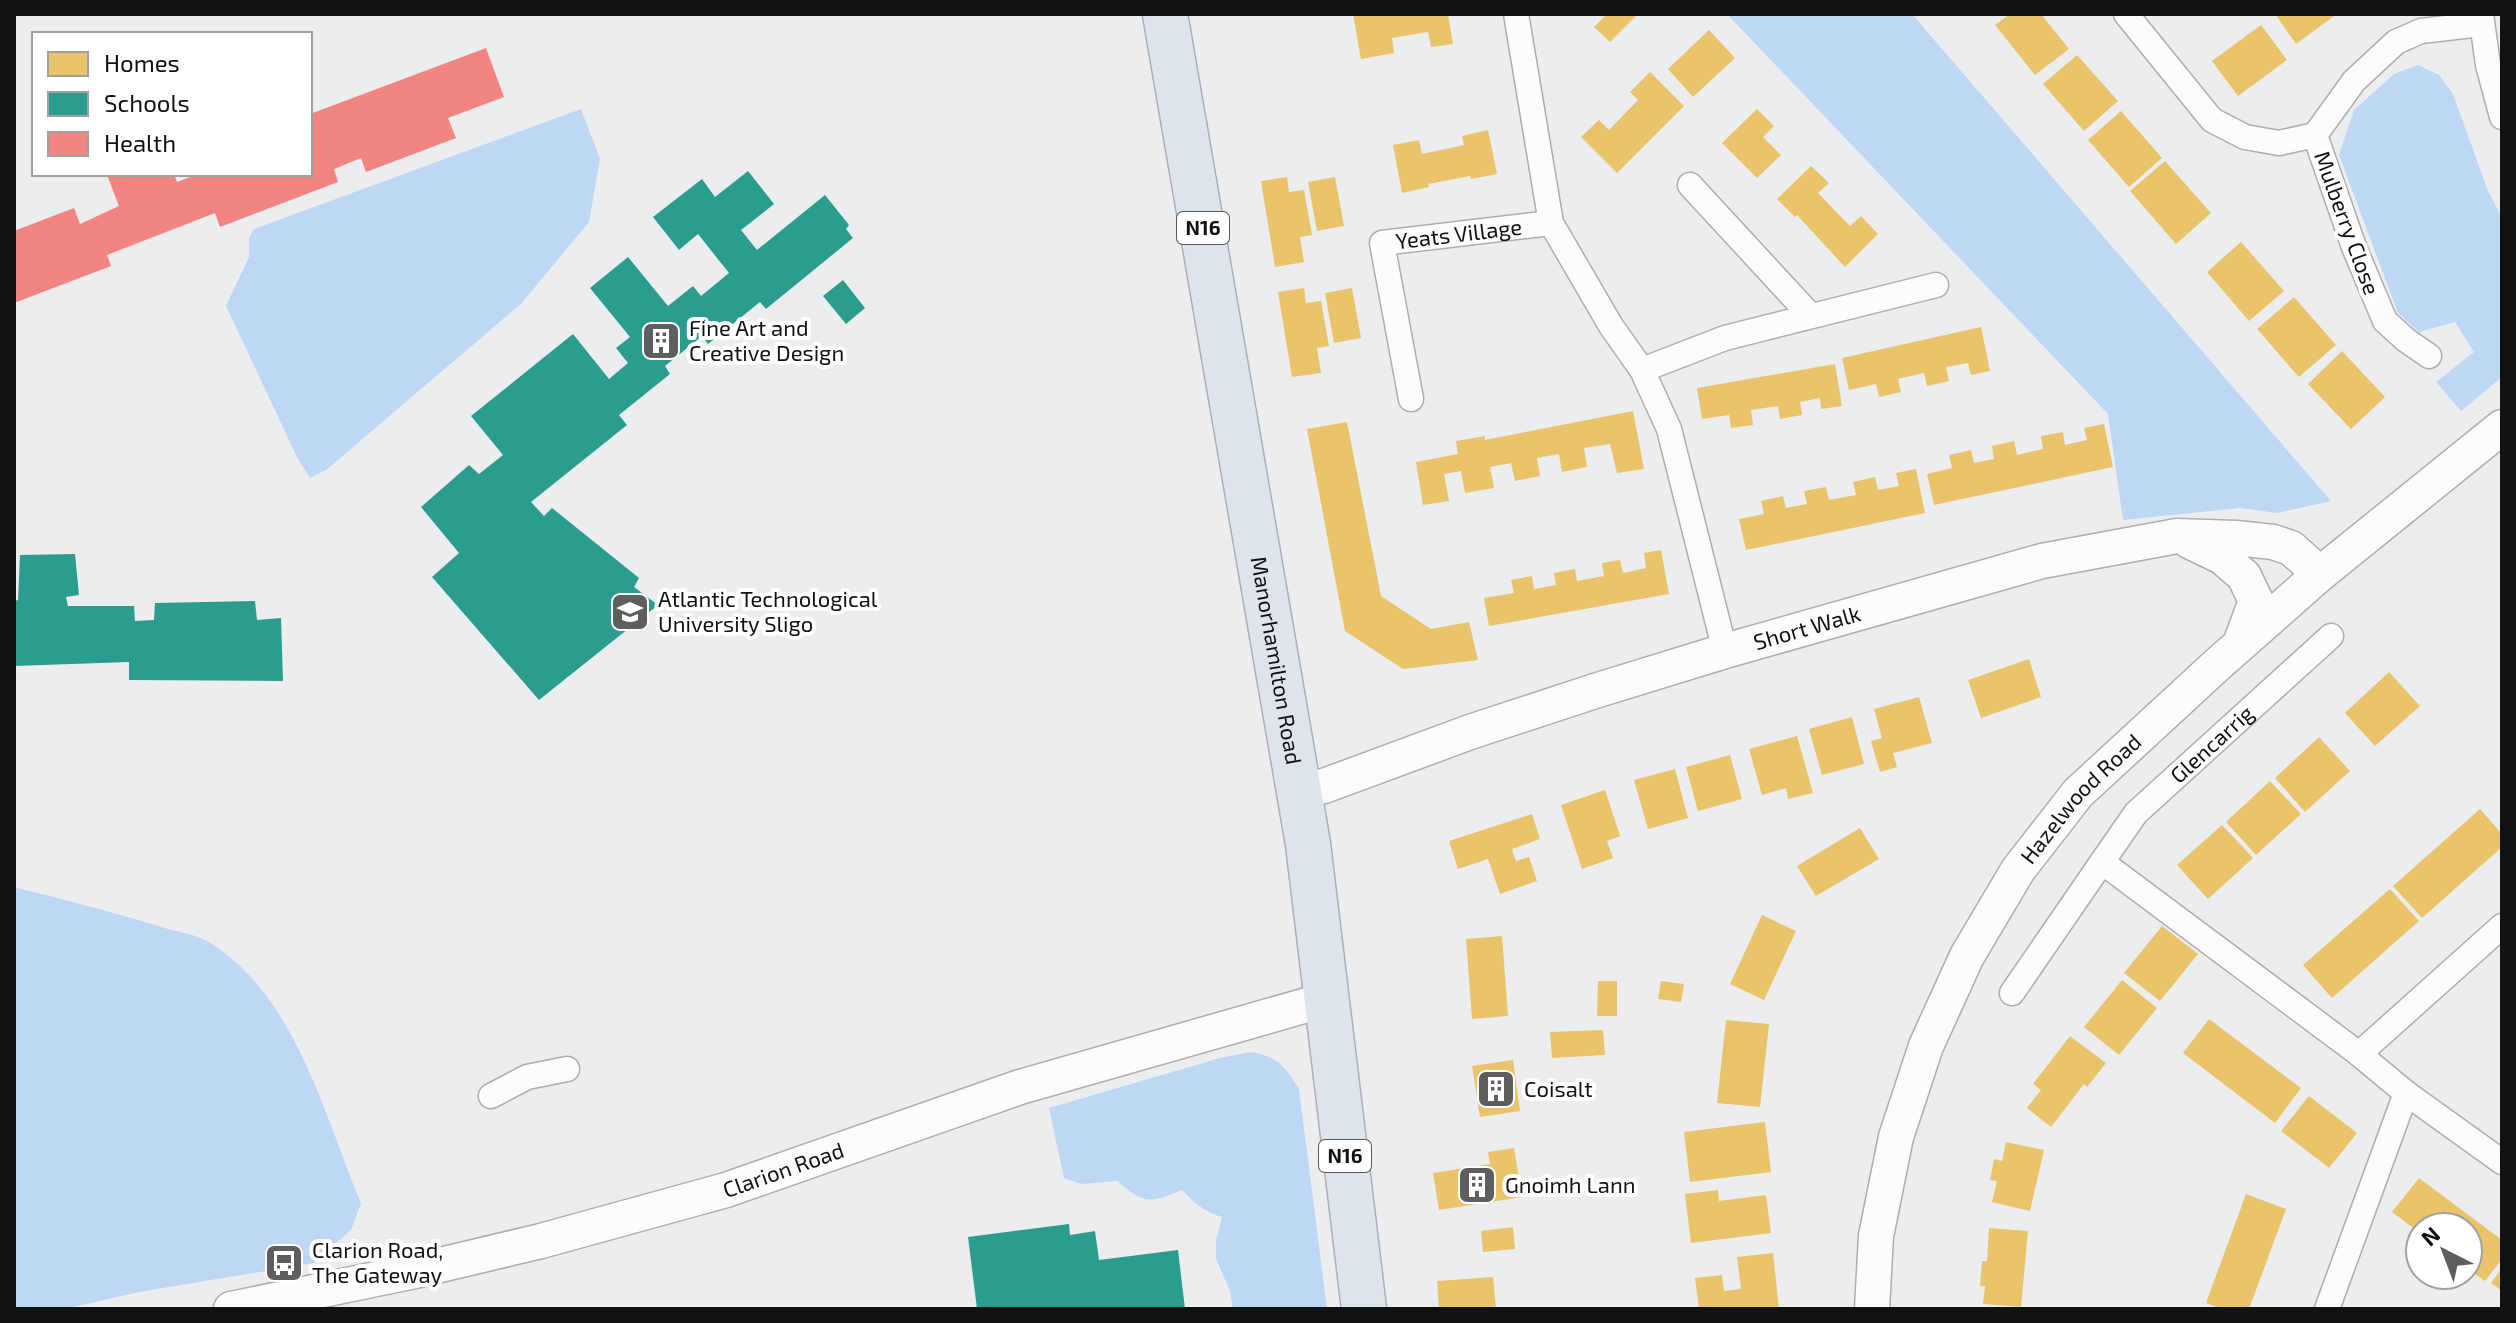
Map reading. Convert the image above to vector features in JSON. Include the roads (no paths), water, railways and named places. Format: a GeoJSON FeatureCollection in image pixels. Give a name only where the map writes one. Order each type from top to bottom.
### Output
{"type":"FeatureCollection","features":[{"type":"Feature","properties":{"kind":"highway","name":"Manorhamilton Road"},"geometry":{"type":"LineString","coordinates":[[1165,14],[1308,844],[1364,1309]]}},
{"type":"Feature","properties":{"kind":"street","name":"Yeats Village"},"geometry":{"type":"LineString","coordinates":[[1516,14],[1551,223],[1611,326],[1642,370],[1669,429],[1725,651]]}},
{"type":"Feature","properties":{"kind":"street"},"geometry":{"type":"LineString","coordinates":[[2126,14],[2212,120],[2245,137],[2279,143],[2315,135]]}},
{"type":"Feature","properties":{"kind":"street"},"geometry":{"type":"LineString","coordinates":[[2481,19],[2488,65],[2502,117]]}},
{"type":"Feature","properties":{"kind":"street","name":"Mulberry Close"},"geometry":{"type":"LineString","coordinates":[[2429,356],[2385,321],[2359,261],[2315,135],[2354,81],[2396,42],[2421,31],[2481,19]]}},
{"type":"Feature","properties":{"kind":"street"},"geometry":{"type":"LineString","coordinates":[[1690,185],[1810,315]]}},
{"type":"Feature","properties":{"kind":"street","name":"Yeats Village"},"geometry":{"type":"LineString","coordinates":[[1411,399],[1382,243],[1551,223]]}},
{"type":"Feature","properties":{"kind":"street"},"geometry":{"type":"LineString","coordinates":[[1642,370],[1713,342],[1936,285]]}},
{"type":"Feature","properties":{"kind":"street","name":"Hazelwood Road"},"geometry":{"type":"LineString","coordinates":[[1872,1309],[1876,1236],[1896,1137],[1926,1046],[1967,956],[2018,870],[2078,793],[2320,574],[2502,427]]}},
{"type":"Feature","properties":{"kind":"street","name":"Short Walk"},"geometry":{"type":"LineString","coordinates":[[1299,791],[1324,786],[1470,732],[1725,651],[2042,561],[2177,536],[2273,542],[2291,548],[2320,574]]}},
{"type":"Feature","properties":{"kind":"street"},"geometry":{"type":"LineString","coordinates":[[2177,536],[2222,557],[2244,576],[2256,601],[2240,645]]}},
{"type":"Feature","properties":{"kind":"street","name":"Glencarrig"},"geometry":{"type":"LineString","coordinates":[[2012,993],[2136,813],[2331,636]]}},
{"type":"Feature","properties":{"kind":"street"},"geometry":{"type":"LineString","coordinates":[[2102,862],[2502,1162]]}},
{"type":"Feature","properties":{"kind":"street"},"geometry":{"type":"LineString","coordinates":[[2359,1054],[2502,926]]}},
{"type":"Feature","properties":{"kind":"street","name":"Clarion Road"},"geometry":{"type":"LineString","coordinates":[[231,1309],[513,1247],[726,1190],[1020,1087],[1307,1005],[1326,1003]]}},
{"type":"Feature","properties":{"kind":"street"},"geometry":{"type":"LineString","coordinates":[[491,1096],[527,1077],[567,1069]]}},
{"type":"Feature","properties":{"kind":"street"},"geometry":{"type":"LineString","coordinates":[[2327,1309],[2406,1093]]}},
{"type":"Feature","properties":{"kind":"place","name":"Fine Art and Creative Design"},"geometry":{"type":"Point","coordinates":[661,341]}},
{"type":"Feature","properties":{"kind":"place","name":"Atlantic Technological University Sligo"},"geometry":{"type":"Point","coordinates":[630,612]}},
{"type":"Feature","properties":{"kind":"place","name":"Coisalt"},"geometry":{"type":"Point","coordinates":[1496,1089]}},
{"type":"Feature","properties":{"kind":"place","name":"Gnoimh Lann"},"geometry":{"type":"Point","coordinates":[1477,1185]}},
{"type":"Feature","properties":{"kind":"place","name":"Clarion Road, The Gateway"},"geometry":{"type":"Point","coordinates":[284,1263]}}]}
